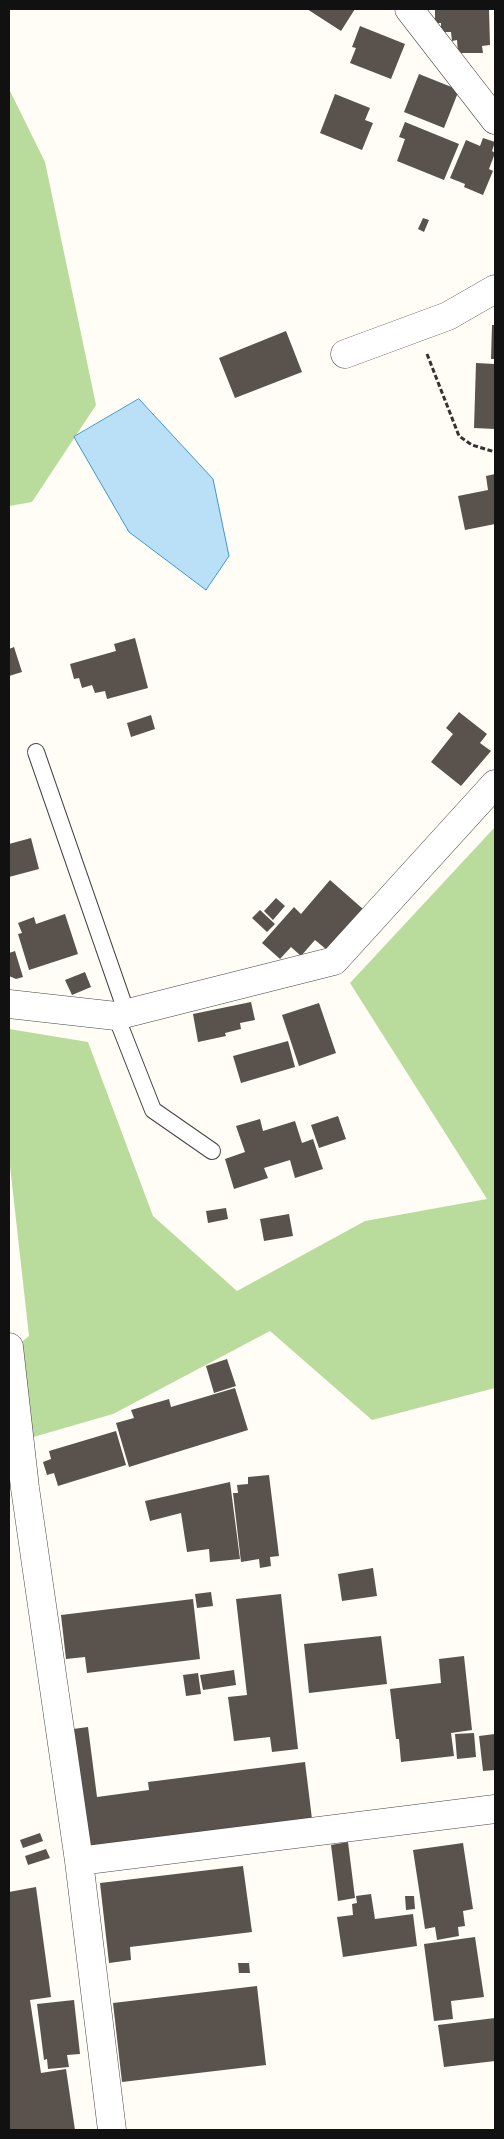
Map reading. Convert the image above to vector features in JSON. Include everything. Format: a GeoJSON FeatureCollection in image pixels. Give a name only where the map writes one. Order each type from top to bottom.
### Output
{"type":"FeatureCollection","features":[{"type":"Feature","properties":{"kind":"street"},"geometry":{"type":"LineString","coordinates":[[409,9],[495,120]]}},
{"type":"Feature","properties":{"kind":"street"},"geometry":{"type":"LineString","coordinates":[[345,354],[448,316],[495,289]]}},
{"type":"Feature","properties":{"kind":"street"},"geometry":{"type":"LineString","coordinates":[[9,1004],[121,1015],[334,960],[495,784]]}},
{"type":"Feature","properties":{"kind":"street"},"geometry":{"type":"LineString","coordinates":[[9,1347],[17,1493],[79,1861],[112,2130]]}},
{"type":"Feature","properties":{"kind":"street"},"geometry":{"type":"LineString","coordinates":[[79,1861],[495,1809]]}},
{"type":"Feature","properties":{"kind":"lane"},"geometry":{"type":"LineString","coordinates":[[36,752],[121,1015],[154,1110],[212,1151]]}},
{"type":"Feature","properties":{"kind":"path"},"geometry":{"type":"LineString","coordinates":[[416,328],[460,436],[472,446],[495,452]]}},
{"type":"Feature","properties":{"kind":"green space"},"geometry":{"type":"Polygon","coordinates":[[[9,89],[45,162],[96,405],[32,502],[9,506],[9,89]]]}},
{"type":"Feature","properties":{"kind":"green space"},"geometry":{"type":"Polygon","coordinates":[[[495,827],[495,1388],[372,1420],[270,1331],[113,1414],[9,1444],[9,1352],[29,1336],[9,1157],[9,1029],[88,1042],[153,1216],[237,1291],[365,1221],[487,1199],[350,983],[495,827]]]}},
{"type":"Feature","properties":{"kind":"water"},"geometry":{"type":"Polygon","coordinates":[[[139,399],[213,479],[229,556],[206,590],[129,532],[74,437],[139,399]]]}},
{"type":"Feature","properties":{"kind":"building"},"geometry":{"type":"Polygon","coordinates":[[[307,9],[355,9],[341,31],[307,9]]]}},
{"type":"Feature","properties":{"kind":"building"},"geometry":{"type":"Polygon","coordinates":[[[435,9],[489,9],[490,45],[482,46],[483,53],[458,53],[457,40],[452,41],[451,32],[441,32],[441,23],[435,23],[435,9]]]}},
{"type":"Feature","properties":{"kind":"building"},"geometry":{"type":"Polygon","coordinates":[[[360,26],[405,44],[391,79],[350,63],[356,48],[352,47],[360,26]]]}},
{"type":"Feature","properties":{"kind":"building"},"geometry":{"type":"Polygon","coordinates":[[[419,74],[459,90],[444,128],[404,112],[419,74]]]}},
{"type":"Feature","properties":{"kind":"building"},"geometry":{"type":"Polygon","coordinates":[[[335,94],[370,108],[365,120],[373,123],[362,150],[320,133],[335,94]]]}},
{"type":"Feature","properties":{"kind":"building"},"geometry":{"type":"Polygon","coordinates":[[[405,122],[459,144],[444,180],[397,161],[405,139],[399,137],[405,122]]]}},
{"type":"Feature","properties":{"kind":"building"},"geometry":{"type":"Polygon","coordinates":[[[483,138],[495,142],[492,151],[495,153],[489,169],[493,171],[483,195],[464,187],[465,184],[450,178],[466,140],[480,146],[483,138]]]}},
{"type":"Feature","properties":{"kind":"building"},"geometry":{"type":"Polygon","coordinates":[[[423,218],[429,220],[424,232],[418,229],[423,218]]]}},
{"type":"Feature","properties":{"kind":"building"},"geometry":{"type":"Polygon","coordinates":[[[492,325],[495,325],[495,359],[491,359],[492,325]]]}},
{"type":"Feature","properties":{"kind":"building"},"geometry":{"type":"Polygon","coordinates":[[[286,331],[302,372],[235,398],[219,358],[286,331]]]}},
{"type":"Feature","properties":{"kind":"building"},"geometry":{"type":"Polygon","coordinates":[[[476,363],[495,364],[495,429],[474,428],[476,363]]]}},
{"type":"Feature","properties":{"kind":"building"},"geometry":{"type":"Polygon","coordinates":[[[495,474],[495,524],[465,530],[458,496],[488,490],[486,476],[495,474]]]}},
{"type":"Feature","properties":{"kind":"building"},"geometry":{"type":"Polygon","coordinates":[[[135,638],[148,688],[107,699],[105,691],[95,693],[92,685],[82,688],[79,678],[74,679],[70,664],[116,651],[114,644],[135,638]]]}},
{"type":"Feature","properties":{"kind":"building"},"geometry":{"type":"Polygon","coordinates":[[[14,647],[22,672],[9,676],[9,649],[14,647]]]}},
{"type":"Feature","properties":{"kind":"building"},"geometry":{"type":"Polygon","coordinates":[[[459,712],[487,734],[480,743],[491,751],[461,786],[431,762],[453,734],[446,728],[459,712]]]}},
{"type":"Feature","properties":{"kind":"building"},"geometry":{"type":"Polygon","coordinates":[[[151,715],[155,729],[131,737],[127,723],[151,715]]]}},
{"type":"Feature","properties":{"kind":"building"},"geometry":{"type":"Polygon","coordinates":[[[31,838],[39,869],[9,877],[9,844],[31,838]]]}},
{"type":"Feature","properties":{"kind":"building"},"geometry":{"type":"Polygon","coordinates":[[[330,880],[363,909],[327,950],[315,940],[301,956],[291,947],[280,959],[262,943],[294,907],[301,914],[330,880]]]}},
{"type":"Feature","properties":{"kind":"building"},"geometry":{"type":"Polygon","coordinates":[[[276,898],[285,906],[273,920],[264,911],[276,898]]]}},
{"type":"Feature","properties":{"kind":"building"},"geometry":{"type":"Polygon","coordinates":[[[260,910],[275,924],[267,932],[252,918],[260,910]]]}},
{"type":"Feature","properties":{"kind":"building"},"geometry":{"type":"Polygon","coordinates":[[[65,914],[78,954],[29,970],[18,934],[22,933],[18,923],[34,917],[36,924],[65,914]]]}},
{"type":"Feature","properties":{"kind":"building"},"geometry":{"type":"Polygon","coordinates":[[[15,951],[23,977],[16,979],[9,976],[9,953],[15,951]]]}},
{"type":"Feature","properties":{"kind":"building"},"geometry":{"type":"Polygon","coordinates":[[[85,972],[91,987],[72,995],[65,980],[85,972]]]}},
{"type":"Feature","properties":{"kind":"building"},"geometry":{"type":"Polygon","coordinates":[[[251,1002],[255,1020],[240,1023],[241,1029],[225,1033],[226,1036],[198,1042],[193,1014],[251,1002]]]}},
{"type":"Feature","properties":{"kind":"building"},"geometry":{"type":"Polygon","coordinates":[[[319,1003],[336,1053],[299,1066],[282,1015],[319,1003]]]}},
{"type":"Feature","properties":{"kind":"building"},"geometry":{"type":"Polygon","coordinates":[[[288,1041],[295,1067],[241,1083],[233,1056],[288,1041]]]}},
{"type":"Feature","properties":{"kind":"building"},"geometry":{"type":"Polygon","coordinates":[[[338,1116],[346,1139],[319,1148],[311,1125],[338,1116]]]}},
{"type":"Feature","properties":{"kind":"building"},"geometry":{"type":"Polygon","coordinates":[[[260,1119],[263,1131],[295,1121],[302,1143],[313,1139],[323,1169],[295,1178],[290,1160],[264,1168],[268,1178],[234,1189],[225,1159],[245,1152],[236,1126],[260,1119]]]}},
{"type":"Feature","properties":{"kind":"building"},"geometry":{"type":"Polygon","coordinates":[[[226,1208],[228,1219],[208,1223],[206,1211],[226,1208]]]}},
{"type":"Feature","properties":{"kind":"building"},"geometry":{"type":"Polygon","coordinates":[[[289,1214],[293,1236],[264,1241],[260,1219],[289,1214]]]}},
{"type":"Feature","properties":{"kind":"building"},"geometry":{"type":"Polygon","coordinates":[[[227,1359],[236,1386],[214,1393],[206,1366],[227,1359]]]}},
{"type":"Feature","properties":{"kind":"building"},"geometry":{"type":"Polygon","coordinates":[[[235,1388],[248,1430],[129,1467],[116,1423],[134,1418],[131,1410],[169,1399],[171,1407],[235,1388]]]}},
{"type":"Feature","properties":{"kind":"building"},"geometry":{"type":"Polygon","coordinates":[[[116,1431],[126,1465],[58,1486],[54,1473],[47,1475],[43,1462],[51,1459],[49,1451],[116,1431]]]}},
{"type":"Feature","properties":{"kind":"building"},"geometry":{"type":"Polygon","coordinates":[[[269,1475],[279,1556],[270,1557],[271,1566],[260,1568],[259,1559],[241,1562],[233,1493],[238,1493],[237,1485],[248,1484],[248,1477],[269,1475]]]}},
{"type":"Feature","properties":{"kind":"building"},"geometry":{"type":"Polygon","coordinates":[[[230,1482],[240,1559],[210,1562],[209,1549],[187,1552],[181,1513],[150,1521],[145,1501],[230,1482]]]}},
{"type":"Feature","properties":{"kind":"building"},"geometry":{"type":"Polygon","coordinates":[[[373,1568],[377,1596],[342,1601],[338,1574],[373,1568]]]}},
{"type":"Feature","properties":{"kind":"building"},"geometry":{"type":"Polygon","coordinates":[[[211,1592],[213,1606],[197,1608],[195,1594],[211,1592]]]}},
{"type":"Feature","properties":{"kind":"building"},"geometry":{"type":"Polygon","coordinates":[[[281,1594],[298,1749],[272,1752],[270,1737],[234,1741],[228,1697],[247,1695],[236,1599],[281,1594]]]}},
{"type":"Feature","properties":{"kind":"building"},"geometry":{"type":"Polygon","coordinates":[[[193,1599],[200,1659],[87,1673],[85,1657],[66,1659],[61,1615],[193,1599]]]}},
{"type":"Feature","properties":{"kind":"building"},"geometry":{"type":"Polygon","coordinates":[[[381,1636],[387,1684],[309,1693],[304,1644],[381,1636]]]}},
{"type":"Feature","properties":{"kind":"building"},"geometry":{"type":"Polygon","coordinates":[[[464,1656],[472,1730],[451,1733],[454,1756],[401,1762],[399,1739],[396,1739],[390,1689],[441,1683],[439,1659],[464,1656]]]}},
{"type":"Feature","properties":{"kind":"building"},"geometry":{"type":"Polygon","coordinates":[[[234,1670],[236,1685],[203,1690],[200,1675],[234,1670]]]}},
{"type":"Feature","properties":{"kind":"building"},"geometry":{"type":"Polygon","coordinates":[[[198,1673],[201,1694],[186,1696],[183,1675],[198,1673]]]}},
{"type":"Feature","properties":{"kind":"building"},"geometry":{"type":"Polygon","coordinates":[[[88,1727],[97,1797],[149,1790],[148,1782],[305,1762],[312,1819],[80,1848],[66,1730],[88,1727]]]}},
{"type":"Feature","properties":{"kind":"building"},"geometry":{"type":"Polygon","coordinates":[[[474,1733],[476,1757],[457,1759],[455,1734],[474,1733]]]}},
{"type":"Feature","properties":{"kind":"building"},"geometry":{"type":"Polygon","coordinates":[[[495,1734],[495,1770],[483,1771],[479,1736],[495,1734]]]}},
{"type":"Feature","properties":{"kind":"building"},"geometry":{"type":"Polygon","coordinates":[[[40,1833],[43,1841],[23,1848],[20,1840],[40,1833]]]}},
{"type":"Feature","properties":{"kind":"building"},"geometry":{"type":"Polygon","coordinates":[[[348,1842],[355,1898],[338,1901],[331,1845],[348,1842]]]}},
{"type":"Feature","properties":{"kind":"building"},"geometry":{"type":"Polygon","coordinates":[[[463,1843],[473,1909],[463,1911],[465,1926],[458,1927],[459,1936],[437,1940],[435,1927],[425,1929],[413,1850],[463,1843]]]}},
{"type":"Feature","properties":{"kind":"building"},"geometry":{"type":"Polygon","coordinates":[[[46,1849],[50,1858],[28,1865],[25,1856],[46,1849]]]}},
{"type":"Feature","properties":{"kind":"building"},"geometry":{"type":"Polygon","coordinates":[[[243,1866],[252,1932],[130,1947],[131,1960],[109,1963],[100,1883],[243,1866]]]}},
{"type":"Feature","properties":{"kind":"building"},"geometry":{"type":"Polygon","coordinates":[[[36,1887],[51,1997],[30,2000],[41,2073],[66,2069],[75,2130],[9,2130],[9,1892],[36,1887]]]}},
{"type":"Feature","properties":{"kind":"building"},"geometry":{"type":"Polygon","coordinates":[[[371,1894],[375,1919],[413,1914],[417,1946],[343,1957],[337,1917],[353,1915],[352,1904],[357,1903],[356,1896],[371,1894]]]}},
{"type":"Feature","properties":{"kind":"building"},"geometry":{"type":"Polygon","coordinates":[[[405,1896],[414,1896],[415,1909],[406,1910],[405,1896]]]}},
{"type":"Feature","properties":{"kind":"building"},"geometry":{"type":"Polygon","coordinates":[[[475,1937],[484,1997],[451,2001],[453,2019],[434,2021],[424,1944],[475,1937]]]}},
{"type":"Feature","properties":{"kind":"building"},"geometry":{"type":"Polygon","coordinates":[[[238,1963],[249,1963],[250,1973],[239,1973],[238,1963]]]}},
{"type":"Feature","properties":{"kind":"building"},"geometry":{"type":"Polygon","coordinates":[[[257,1986],[266,2065],[122,2082],[113,2003],[257,1986]]]}},
{"type":"Feature","properties":{"kind":"building"},"geometry":{"type":"Polygon","coordinates":[[[74,2000],[80,2054],[67,2055],[69,2067],[48,2069],[47,2059],[44,2060],[37,2004],[74,2000]]]}},
{"type":"Feature","properties":{"kind":"building"},"geometry":{"type":"Polygon","coordinates":[[[495,2018],[495,2061],[444,2067],[438,2025],[495,2018]]]}}]}
